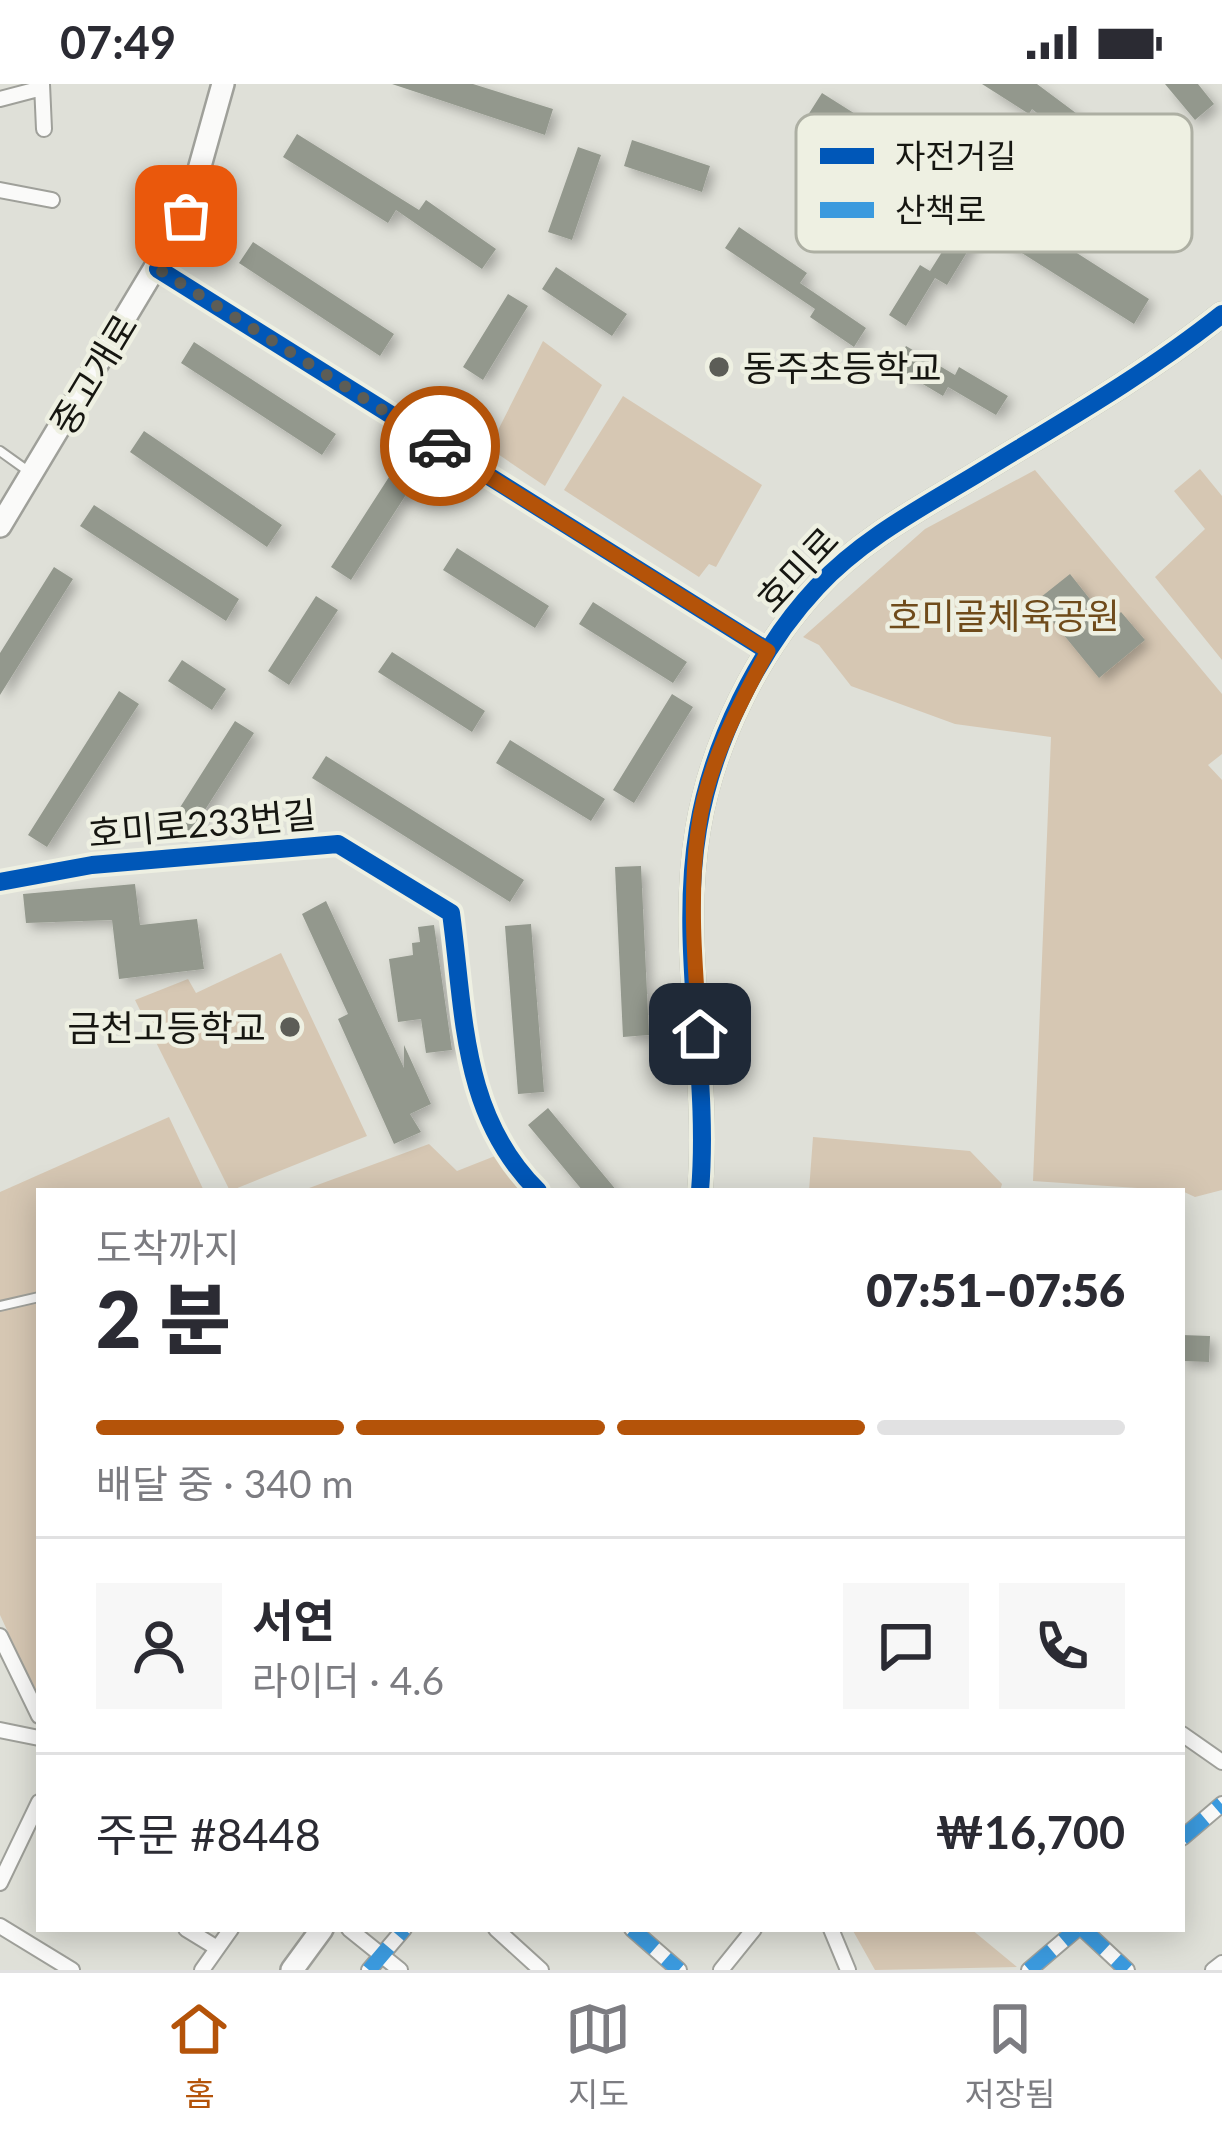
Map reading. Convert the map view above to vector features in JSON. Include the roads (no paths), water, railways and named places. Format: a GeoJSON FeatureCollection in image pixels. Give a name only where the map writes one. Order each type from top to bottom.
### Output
{"type":"FeatureCollection","features":[{"type":"Feature","properties":{"kind":"street","name":"중고개로"},"geometry":{"type":"LineString","coordinates":[[0,526],[186,216],[223,84]]}},
{"type":"Feature","properties":{"kind":"street"},"geometry":{"type":"LineString","coordinates":[[0,99],[42,86],[44,128]]}},
{"type":"Feature","properties":{"kind":"street"},"geometry":{"type":"LineString","coordinates":[[0,190],[52,200]]}},
{"type":"Feature","properties":{"kind":"street"},"geometry":{"type":"LineString","coordinates":[[158,269],[768,651]]}},
{"type":"Feature","properties":{"kind":"street","name":"호미로"},"geometry":{"type":"LineString","coordinates":[[700,1188],[705,1124],[694,944],[698,830],[716,761],[768,651],[816,588],[874,537],[1168,358],[1222,314]]}},
{"type":"Feature","properties":{"kind":"street","name":"호미로233번길"},"geometry":{"type":"LineString","coordinates":[[0,882],[92,865],[338,844],[452,913],[481,1111],[510,1163],[535,1188]]}},
{"type":"Feature","properties":{"kind":"street"},"geometry":{"type":"LineString","coordinates":[[0,1636],[36,1711]]}},
{"type":"Feature","properties":{"kind":"street"},"geometry":{"type":"LineString","coordinates":[[0,1730],[36,1737]]}},
{"type":"Feature","properties":{"kind":"street"},"geometry":{"type":"LineString","coordinates":[[1185,1736],[1222,1762]]}},
{"type":"Feature","properties":{"kind":"street"},"geometry":{"type":"LineString","coordinates":[[1185,1835],[1222,1804]]}},
{"type":"Feature","properties":{"kind":"street"},"geometry":{"type":"LineString","coordinates":[[0,1883],[32,1834]]}},
{"type":"Feature","properties":{"kind":"street"},"geometry":{"type":"LineString","coordinates":[[0,1926],[72,1970]]}},
{"type":"Feature","properties":{"kind":"street"},"geometry":{"type":"LineString","coordinates":[[191,1932],[217,1948]]}},
{"type":"Feature","properties":{"kind":"street"},"geometry":{"type":"LineString","coordinates":[[202,1970],[228,1932]]}},
{"type":"Feature","properties":{"kind":"street"},"geometry":{"type":"LineString","coordinates":[[292,1970],[320,1932]]}},
{"type":"Feature","properties":{"kind":"street"},"geometry":{"type":"LineString","coordinates":[[353,1932],[400,1970]]}},
{"type":"Feature","properties":{"kind":"street"},"geometry":{"type":"LineString","coordinates":[[369,1970],[401,1932]]}},
{"type":"Feature","properties":{"kind":"street"},"geometry":{"type":"LineString","coordinates":[[499,1932],[542,1970]]}},
{"type":"Feature","properties":{"kind":"street"},"geometry":{"type":"LineString","coordinates":[[635,1932],[679,1970]]}},
{"type":"Feature","properties":{"kind":"street"},"geometry":{"type":"LineString","coordinates":[[721,1970],[752,1932]]}},
{"type":"Feature","properties":{"kind":"street"},"geometry":{"type":"LineString","coordinates":[[832,1932],[848,1970]]}},
{"type":"Feature","properties":{"kind":"street"},"geometry":{"type":"LineString","coordinates":[[1029,1970],[1076,1932]]}},
{"type":"Feature","properties":{"kind":"street"},"geometry":{"type":"LineString","coordinates":[[1083,1932],[1127,1970]]}},
{"type":"Feature","properties":{"kind":"street"},"geometry":{"type":"LineString","coordinates":[[1214,1970],[1222,1963]]}},
{"type":"Feature","properties":{"kind":"lane"},"geometry":{"type":"LineString","coordinates":[[0,451],[33,474]]}},
{"type":"Feature","properties":{"kind":"lane"},"geometry":{"type":"LineString","coordinates":[[0,1306],[36,1298]]}},
{"type":"Feature","properties":{"kind":"place","name":"동주초등학교"},"geometry":{"type":"Point","coordinates":[719,367]}},
{"type":"Feature","properties":{"kind":"place","name":"금천고등학교"},"geometry":{"type":"Point","coordinates":[290,1027]}},
{"type":"Feature","properties":{"kind":"park label","name":"호미골체육공원"},"geometry":{"type":"Point","coordinates":[1004,615]}}]}
